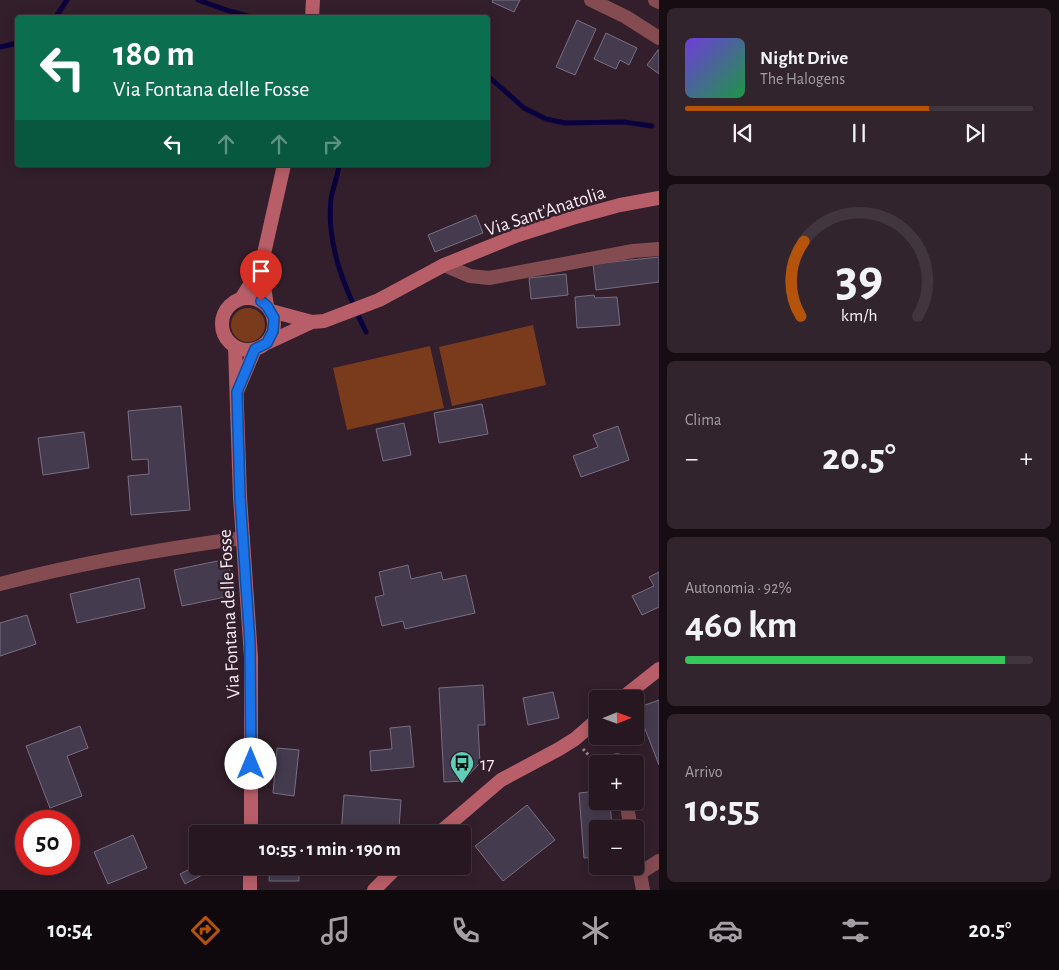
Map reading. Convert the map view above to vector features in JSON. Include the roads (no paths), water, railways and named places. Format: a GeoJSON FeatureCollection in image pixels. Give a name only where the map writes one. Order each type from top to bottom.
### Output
{"type":"FeatureCollection","features":[{"type":"Feature","properties":{"kind":"main road"},"geometry":{"type":"LineString","coordinates":[[312,15],[313,0]]}},
{"type":"Feature","properties":{"kind":"main road","name":"Via Fontana delle Fosse"},"geometry":{"type":"LineString","coordinates":[[250,825],[251,667],[239,471],[235,347],[228,341],[222,325],[223,316],[227,309],[241,299],[261,268],[284,167]]}},
{"type":"Feature","properties":{"kind":"main road","name":"Via Sant'Anatolia"},"geometry":{"type":"LineString","coordinates":[[261,346],[312,322],[324,321],[379,300],[444,265],[518,235],[620,205],[659,198]]}},
{"type":"Feature","properties":{"kind":"main road","name":"Via Fontana delle Fosse"},"geometry":{"type":"LineString","coordinates":[[237,392],[261,346],[271,337],[274,324],[261,268]]}},
{"type":"Feature","properties":{"kind":"main road"},"geometry":{"type":"LineString","coordinates":[[241,299],[255,298],[269,308]]}},
{"type":"Feature","properties":{"kind":"main road","name":"Via Sant'Anatolia"},"geometry":{"type":"LineString","coordinates":[[269,308],[312,322]]}},
{"type":"Feature","properties":{"kind":"main road"},"geometry":{"type":"LineString","coordinates":[[235,347],[241,349],[261,346]]}},
{"type":"Feature","properties":{"kind":"main road"},"geometry":{"type":"LineString","coordinates":[[632,690],[659,669]]}},
{"type":"Feature","properties":{"kind":"main road"},"geometry":{"type":"LineString","coordinates":[[448,825],[501,780],[575,739],[589,727]]}},
{"type":"Feature","properties":{"kind":"main road"},"geometry":{"type":"LineString","coordinates":[[250,875],[250,890]]}},
{"type":"Feature","properties":{"kind":"main road"},"geometry":{"type":"LineString","coordinates":[[374,890],[389,875]]}},
{"type":"Feature","properties":{"kind":"street"},"geometry":{"type":"LineString","coordinates":[[590,0],[626,17],[659,38]]}},
{"type":"Feature","properties":{"kind":"street"},"geometry":{"type":"LineString","coordinates":[[655,0],[659,2]]}},
{"type":"Feature","properties":{"kind":"street"},"geometry":{"type":"LineString","coordinates":[[444,265],[470,276],[490,278],[633,251],[659,249]]}},
{"type":"Feature","properties":{"kind":"street"},"geometry":{"type":"LineString","coordinates":[[0,584],[44,573],[140,554],[243,538]]}},
{"type":"Feature","properties":{"kind":"street"},"geometry":{"type":"LineString","coordinates":[[644,870],[659,861]]}},
{"type":"Feature","properties":{"kind":"street"},"geometry":{"type":"LineString","coordinates":[[640,875],[643,890]]}},
{"type":"Feature","properties":{"kind":"waterway"},"geometry":{"type":"LineString","coordinates":[[57,15],[67,0]]}},
{"type":"Feature","properties":{"kind":"waterway"},"geometry":{"type":"LineString","coordinates":[[198,0],[244,15]]}},
{"type":"Feature","properties":{"kind":"waterway"},"geometry":{"type":"LineString","coordinates":[[0,47],[15,44]]}},
{"type":"Feature","properties":{"kind":"waterway"},"geometry":{"type":"LineString","coordinates":[[490,78],[524,108],[546,119],[565,123],[624,122],[652,126]]}},
{"type":"Feature","properties":{"kind":"waterway"},"geometry":{"type":"LineString","coordinates":[[339,167],[331,199],[330,217],[332,234],[339,268],[366,332]]}},
{"type":"Feature","properties":{"kind":"place","name":"17"},"geometry":{"type":"Point","coordinates":[462,784]}}]}
